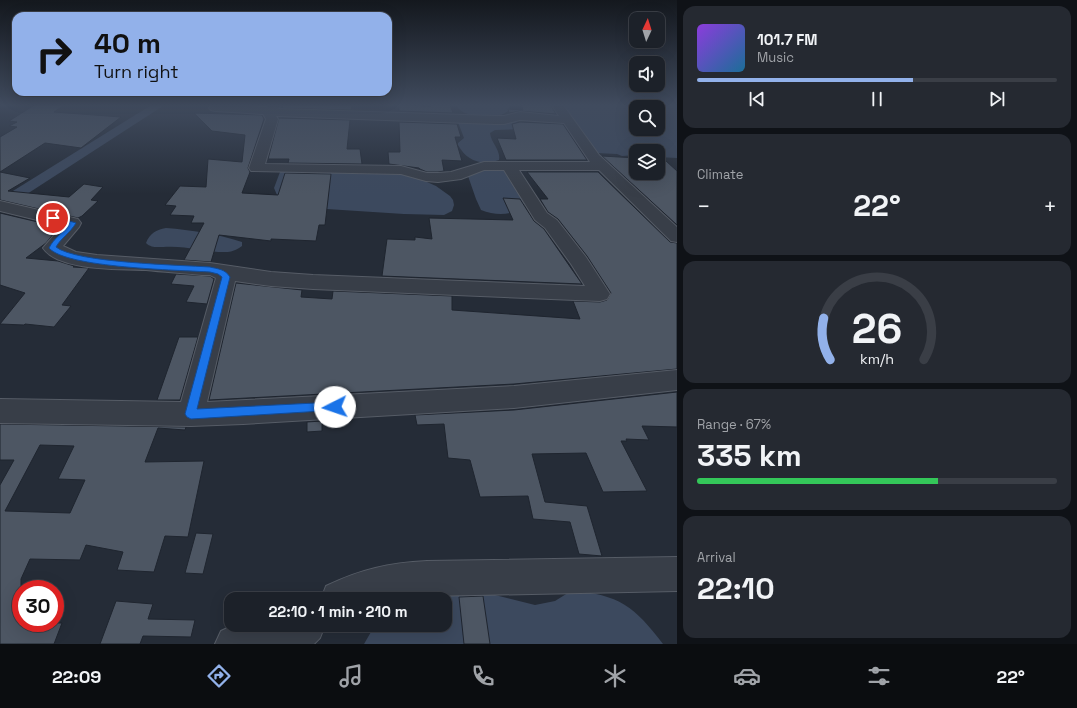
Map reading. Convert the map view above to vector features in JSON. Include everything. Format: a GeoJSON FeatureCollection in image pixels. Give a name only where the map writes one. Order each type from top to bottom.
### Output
{"type":"FeatureCollection","features":[{"type":"Feature","properties":{"kind":"street"},"geometry":{"type":"LineString","coordinates":[[267,134],[256,168],[401,170],[427,177],[439,177],[452,176],[474,167],[508,165],[602,166]]}},
{"type":"Feature","properties":{"kind":"street"},"geometry":{"type":"LineString","coordinates":[[577,134],[594,158],[677,237]]}},
{"type":"Feature","properties":{"kind":"street"},"geometry":{"type":"LineString","coordinates":[[0,206],[72,223],[67,231],[56,241],[52,248],[72,257],[108,262],[186,267],[271,279],[313,282],[600,294],[560,236],[547,219],[541,216],[508,165]]}},
{"type":"Feature","properties":{"kind":"street"},"geometry":{"type":"LineString","coordinates":[[191,414],[226,277],[221,272]]}},
{"type":"Feature","properties":{"kind":"street"},"geometry":{"type":"LineString","coordinates":[[0,411],[191,414],[243,412],[514,397],[677,380]]}},
{"type":"Feature","properties":{"kind":"street"},"geometry":{"type":"LineString","coordinates":[[350,592],[380,582],[547,576],[677,574]]}},
{"type":"Feature","properties":{"kind":"street"},"geometry":{"type":"LineString","coordinates":[[234,644],[272,641],[296,635],[300,632]]}},
{"type":"Feature","properties":{"kind":"water"},"geometry":{"type":"Polygon","coordinates":[[[463,134],[490,134],[499,153],[499,160],[492,162],[480,162],[470,158],[458,145],[458,143],[464,138],[463,134]]]}},
{"type":"Feature","properties":{"kind":"water"},"geometry":{"type":"Polygon","coordinates":[[[583,134],[665,136],[665,134],[677,134],[677,158],[665,157],[665,144],[629,144],[629,156],[622,156],[617,154],[596,153],[583,134]]]}},
{"type":"Feature","properties":{"kind":"water"},"geometry":{"type":"Polygon","coordinates":[[[487,169],[505,170],[522,194],[525,208],[503,214],[481,210],[468,176],[487,169]]]}},
{"type":"Feature","properties":{"kind":"water"},"geometry":{"type":"Polygon","coordinates":[[[311,171],[409,174],[436,186],[450,196],[454,205],[452,211],[444,215],[311,208],[280,202],[274,188],[280,172],[311,171]]]}},
{"type":"Feature","properties":{"kind":"water"},"geometry":{"type":"Polygon","coordinates":[[[166,228],[195,231],[224,237],[242,242],[242,246],[230,252],[225,252],[179,247],[154,247],[146,243],[154,232],[166,228]]]}},
{"type":"Feature","properties":{"kind":"water"},"geometry":{"type":"Polygon","coordinates":[[[571,591],[602,595],[614,599],[634,612],[644,621],[663,644],[364,644],[371,632],[452,632],[452,595],[491,594],[535,605],[555,601],[571,591]]]}},
{"type":"Feature","properties":{"kind":"building"},"geometry":{"type":"Polygon","coordinates":[[[5,134],[99,134],[81,148],[45,143],[0,172],[0,137],[5,134]]]}},
{"type":"Feature","properties":{"kind":"building"},"geometry":{"type":"Polygon","coordinates":[[[237,134],[259,134],[248,168],[250,172],[242,193],[278,195],[285,173],[331,174],[325,225],[319,225],[316,241],[271,239],[271,241],[219,235],[211,262],[184,260],[204,223],[191,223],[194,216],[170,215],[176,206],[165,205],[180,186],[206,187],[208,159],[242,162],[245,135],[237,134]]]}},
{"type":"Feature","properties":{"kind":"building"},"geometry":{"type":"Polygon","coordinates":[[[275,134],[349,134],[347,149],[360,149],[362,164],[288,163],[289,159],[268,159],[275,134]]]}},
{"type":"Feature","properties":{"kind":"building"},"geometry":{"type":"Polygon","coordinates":[[[399,134],[460,134],[461,137],[455,137],[462,161],[442,160],[444,171],[427,172],[419,168],[389,164],[388,152],[400,152],[399,134]]]}},
{"type":"Feature","properties":{"kind":"building"},"geometry":{"type":"Polygon","coordinates":[[[515,134],[570,134],[587,160],[506,160],[497,138],[516,139],[515,134]]]}},
{"type":"Feature","properties":{"kind":"building"},"geometry":{"type":"Polygon","coordinates":[[[602,156],[629,158],[629,180],[665,180],[665,161],[677,171],[677,225],[602,156]]]}},
{"type":"Feature","properties":{"kind":"building"},"geometry":{"type":"Polygon","coordinates":[[[0,172],[30,178],[8,191],[69,197],[84,184],[103,187],[91,200],[98,201],[78,218],[0,200],[0,172]]]}},
{"type":"Feature","properties":{"kind":"building"},"geometry":{"type":"Polygon","coordinates":[[[527,172],[598,172],[670,242],[677,243],[677,369],[514,384],[209,400],[236,283],[302,290],[301,297],[332,299],[333,291],[452,296],[452,310],[580,319],[573,301],[600,302],[607,300],[611,293],[587,256],[558,219],[548,212],[540,199],[548,199],[527,172]]]}},
{"type":"Feature","properties":{"kind":"building"},"geometry":{"type":"Polygon","coordinates":[[[503,198],[520,199],[534,221],[544,229],[582,284],[382,276],[387,239],[415,240],[415,237],[432,239],[429,218],[513,220],[503,198]]]}},
{"type":"Feature","properties":{"kind":"building"},"geometry":{"type":"Polygon","coordinates":[[[0,213],[59,227],[46,243],[26,258],[58,261],[74,266],[73,267],[89,268],[62,305],[71,306],[54,327],[25,324],[0,324],[25,293],[0,285],[0,213]]]}},
{"type":"Feature","properties":{"kind":"building"},"geometry":{"type":"Polygon","coordinates":[[[176,274],[210,276],[214,279],[207,304],[186,302],[194,286],[171,284],[176,274]]]}},
{"type":"Feature","properties":{"kind":"building"},"geometry":{"type":"Polygon","coordinates":[[[179,337],[198,337],[180,400],[157,400],[179,337]]]}},
{"type":"Feature","properties":{"kind":"building"},"geometry":{"type":"Polygon","coordinates":[[[677,392],[677,427],[642,426],[649,440],[626,439],[627,441],[621,441],[647,491],[603,492],[586,453],[532,454],[545,502],[587,506],[602,556],[579,554],[570,522],[533,519],[528,496],[480,497],[470,460],[448,458],[444,424],[417,425],[415,415],[514,410],[677,392]]]}},
{"type":"Feature","properties":{"kind":"building"},"geometry":{"type":"Polygon","coordinates":[[[322,421],[322,431],[307,432],[307,422],[322,421]]]}},
{"type":"Feature","properties":{"kind":"building"},"geometry":{"type":"Polygon","coordinates":[[[0,424],[186,427],[185,430],[158,428],[145,462],[204,461],[188,537],[165,536],[154,572],[117,570],[123,552],[86,545],[80,560],[30,559],[21,580],[12,580],[12,632],[59,632],[54,644],[0,644],[0,485],[14,460],[0,460],[0,424]],[[40,445],[5,511],[70,513],[85,480],[58,479],[74,446],[40,445]]]}},
{"type":"Feature","properties":{"kind":"building"},"geometry":{"type":"Polygon","coordinates":[[[196,533],[213,534],[203,574],[185,573],[196,533]]]}},
{"type":"Feature","properties":{"kind":"building"},"geometry":{"type":"Polygon","coordinates":[[[483,596],[490,644],[464,644],[459,597],[483,596]]]}},
{"type":"Feature","properties":{"kind":"building"},"geometry":{"type":"Polygon","coordinates":[[[116,601],[153,604],[148,619],[195,620],[191,637],[143,636],[140,644],[100,644],[116,601]]]}},
{"type":"Feature","properties":{"kind":"waterway"},"geometry":{"type":"LineString","coordinates":[[5,202],[113,134]]}},
{"type":"Feature","properties":{"kind":"route"},"geometry":{"type":"LineString","coordinates":[[53,218],[72,223],[67,231],[56,241],[52,248],[72,257],[108,262],[210,269],[221,272],[226,277],[191,414],[335,407]]}}]}
